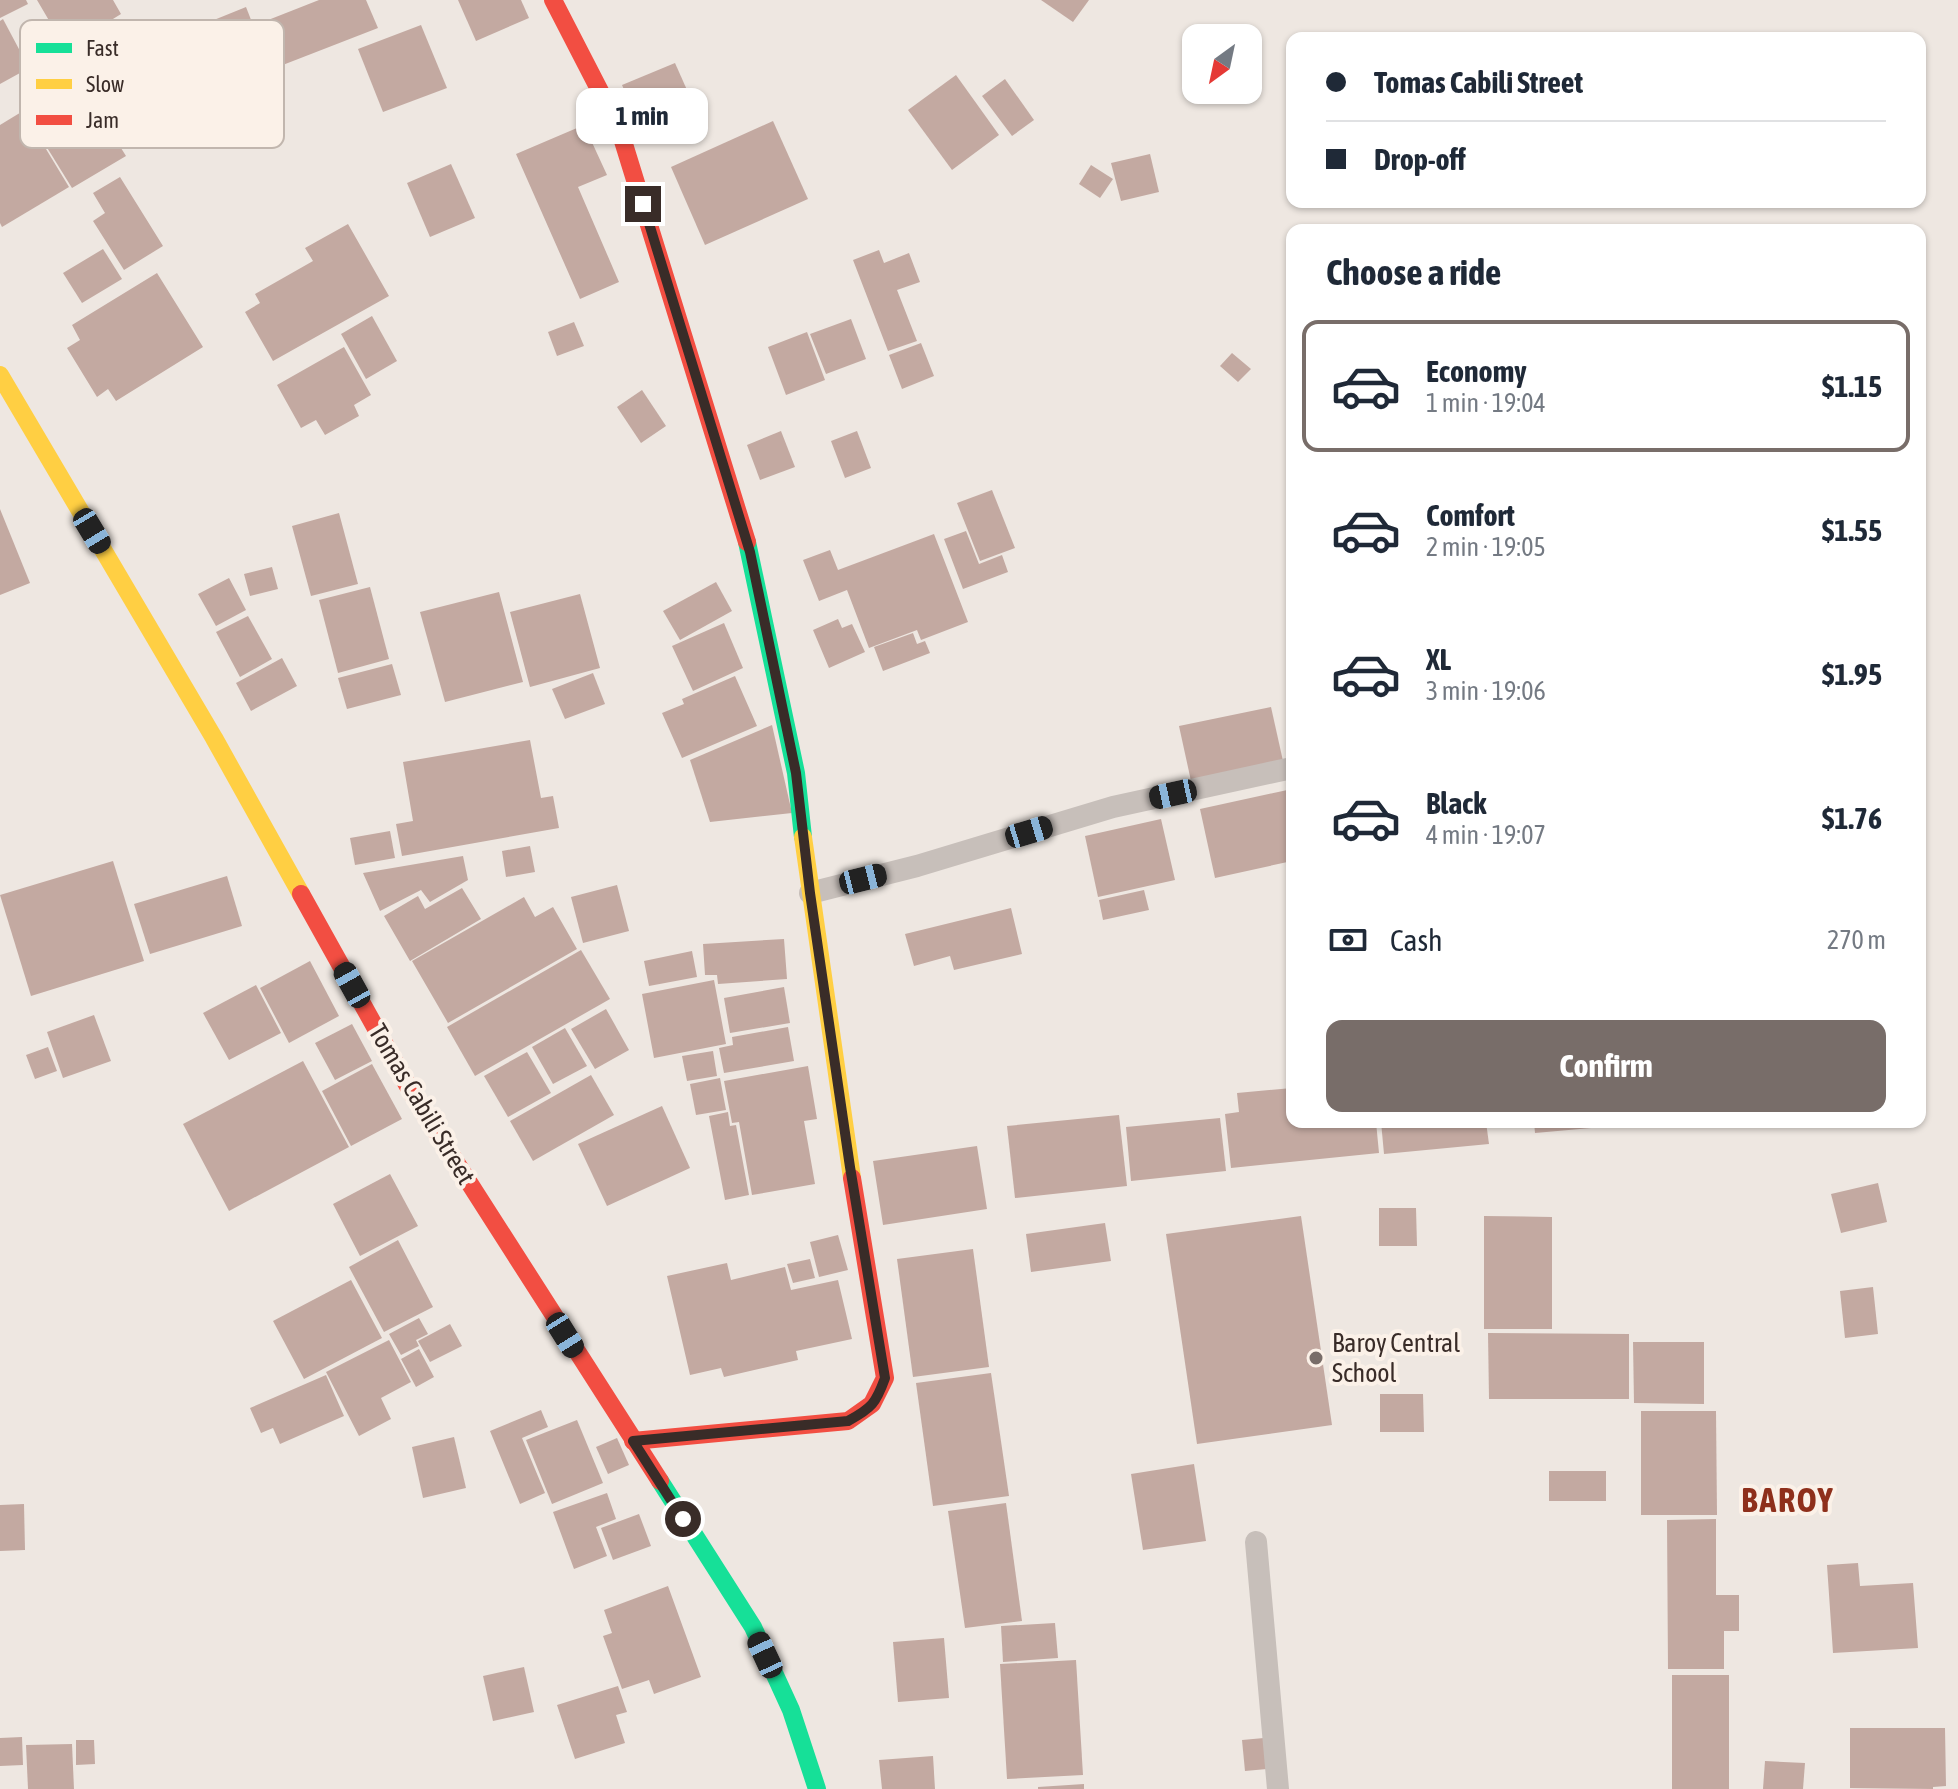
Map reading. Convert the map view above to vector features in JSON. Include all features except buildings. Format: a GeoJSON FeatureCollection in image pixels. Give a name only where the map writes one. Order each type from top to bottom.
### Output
{"type":"FeatureCollection","features":[{"type":"Feature","properties":{"kind":"street"},"geometry":{"type":"LineString","coordinates":[[553,0],[619,128],[750,552],[796,773],[810,893],[850,1167],[885,1378],[878,1399],[848,1421],[633,1441]]}},
{"type":"Feature","properties":{"kind":"street","name":"Tomas Cabili Street"},"geometry":{"type":"LineString","coordinates":[[0,375],[222,752],[413,1095],[753,1627],[791,1710],[817,1789]]}},
{"type":"Feature","properties":{"kind":"lane"},"geometry":{"type":"LineString","coordinates":[[810,893],[917,866],[1113,807],[1286,769]]}},
{"type":"Feature","properties":{"kind":"lane"},"geometry":{"type":"LineString","coordinates":[[1256,1542],[1278,1789]]}},
{"type":"Feature","properties":{"kind":"traffic: fast"},"geometry":{"type":"LineString","coordinates":[[747,542],[796,773],[803,837]]}},
{"type":"Feature","properties":{"kind":"traffic: fast"},"geometry":{"type":"LineString","coordinates":[[660,1481],[753,1627],[791,1710],[817,1789]]}},
{"type":"Feature","properties":{"kind":"traffic: slow"},"geometry":{"type":"LineString","coordinates":[[0,375],[214,738],[301,894]]}},
{"type":"Feature","properties":{"kind":"traffic: slow"},"geometry":{"type":"LineString","coordinates":[[803,837],[852,1178]]}},
{"type":"Feature","properties":{"kind":"traffic: jam"},"geometry":{"type":"LineString","coordinates":[[553,0],[619,128],[747,542]]}},
{"type":"Feature","properties":{"kind":"traffic: jam"},"geometry":{"type":"LineString","coordinates":[[301,894],[413,1095],[660,1481]]}},
{"type":"Feature","properties":{"kind":"traffic: jam"},"geometry":{"type":"LineString","coordinates":[[633,1441],[848,1421],[872,1404],[885,1378],[852,1178]]}},
{"type":"Feature","properties":{"kind":"place","name":"Baroy Central School"},"geometry":{"type":"Point","coordinates":[1316,1358]}},
{"type":"Feature","properties":{"kind":"district","name":"BAROY"},"geometry":{"type":"Point","coordinates":[1788,1499]}},
{"type":"Feature","properties":{"kind":"route"},"geometry":{"type":"LineString","coordinates":[[643,204],[750,552],[762,607],[796,773],[810,893],[850,1167],[885,1378],[878,1399],[848,1421],[633,1441],[683,1519]]}}]}
